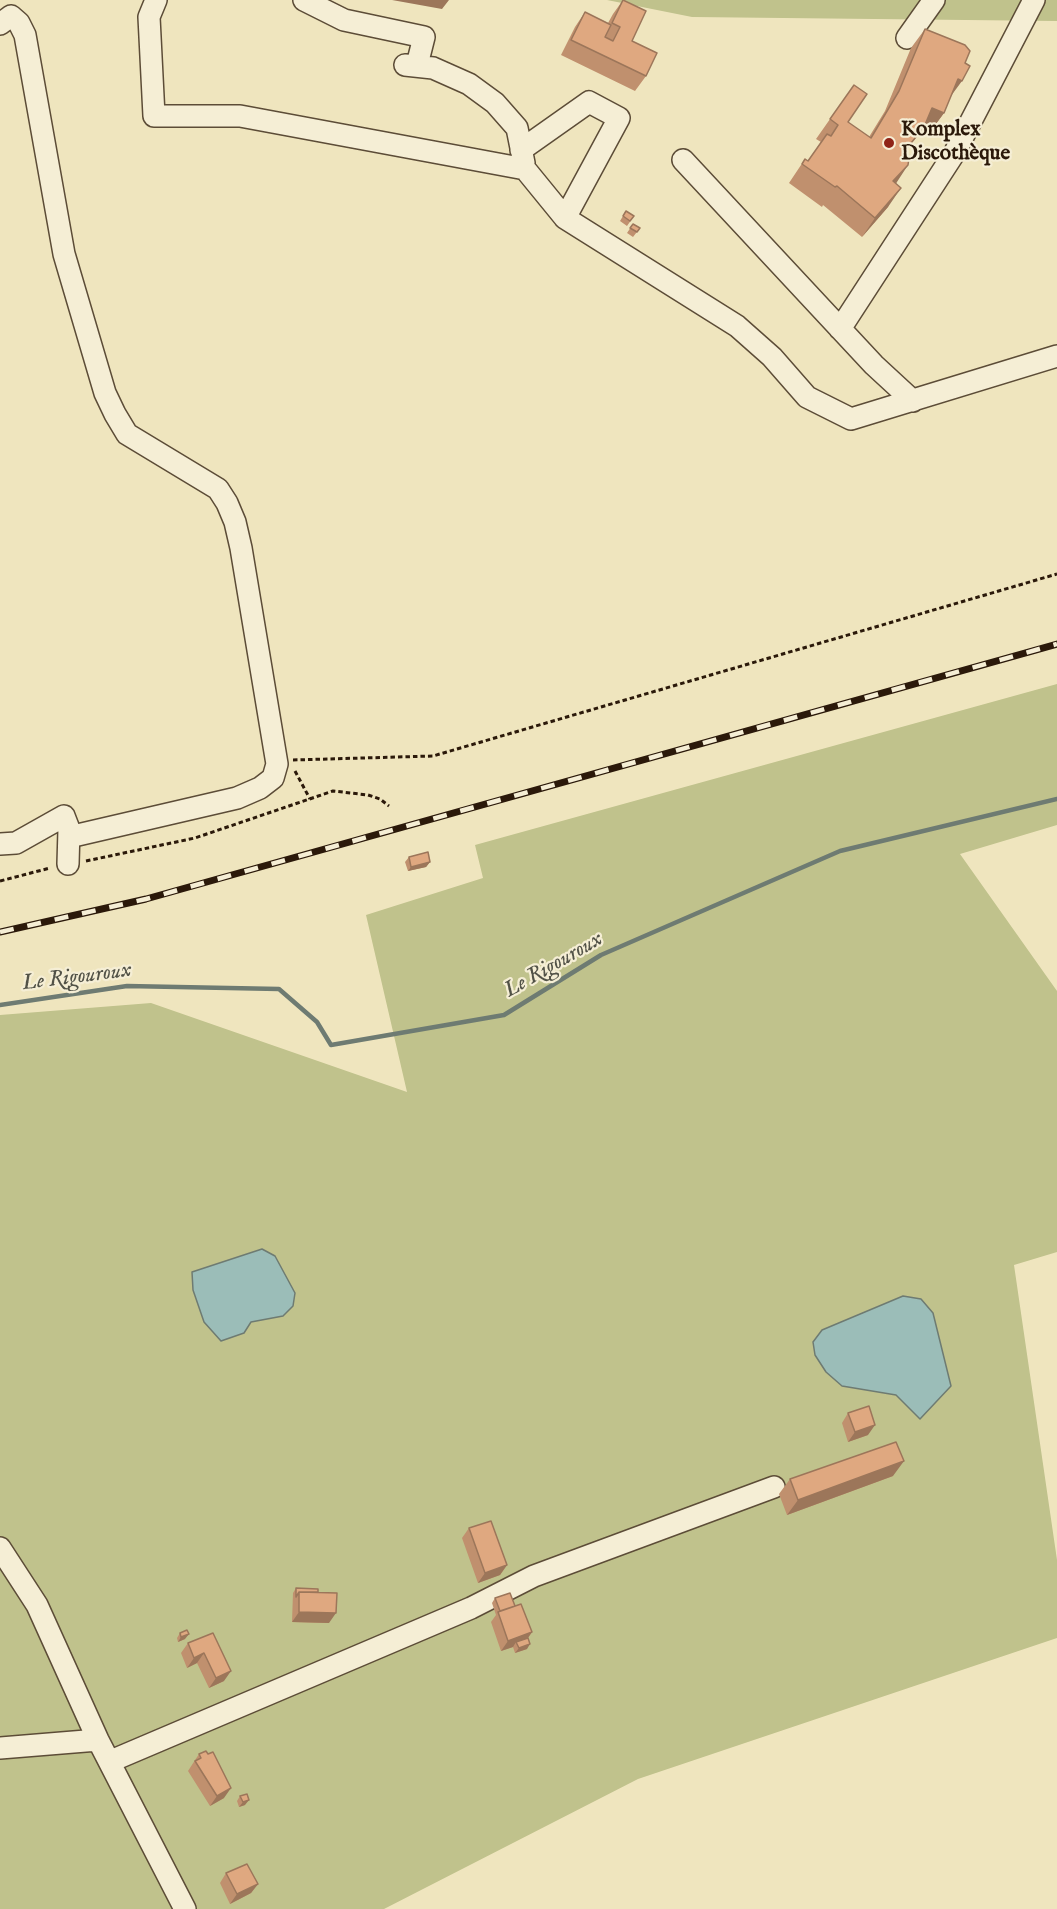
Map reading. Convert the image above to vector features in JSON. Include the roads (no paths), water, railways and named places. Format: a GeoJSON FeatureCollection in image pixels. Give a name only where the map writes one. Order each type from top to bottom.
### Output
{"type":"FeatureCollection","features":[{"type":"Feature","properties":{"kind":"street"},"geometry":{"type":"LineString","coordinates":[[156,0],[149,17],[154,117],[240,116],[523,160]]}},
{"type":"Feature","properties":{"kind":"street"},"geometry":{"type":"LineString","coordinates":[[304,0],[344,20],[424,37],[411,65],[433,68],[469,84],[495,103],[517,128],[523,160],[565,218],[737,326],[772,357],[807,397],[851,419],[1057,356]]}},
{"type":"Feature","properties":{"kind":"street"},"geometry":{"type":"LineString","coordinates":[[907,38],[934,0]]}},
{"type":"Feature","properties":{"kind":"street"},"geometry":{"type":"LineString","coordinates":[[840,329],[955,152],[1034,0]]}},
{"type":"Feature","properties":{"kind":"street"},"geometry":{"type":"LineString","coordinates":[[0,24],[11,16],[19,23],[25,35],[64,254],[105,393],[127,434],[218,489],[228,503],[242,548],[277,764],[273,778],[260,788],[237,798],[69,837]]}},
{"type":"Feature","properties":{"kind":"street"},"geometry":{"type":"LineString","coordinates":[[523,160],[589,102],[619,118],[565,218]]}},
{"type":"Feature","properties":{"kind":"street"},"geometry":{"type":"LineString","coordinates":[[683,160],[840,329],[913,401]]}},
{"type":"Feature","properties":{"kind":"street"},"geometry":{"type":"LineString","coordinates":[[0,844],[16,843],[64,816],[69,829],[68,864]]}},
{"type":"Feature","properties":{"kind":"street"},"geometry":{"type":"LineString","coordinates":[[111,1761],[471,1608],[534,1575],[774,1487]]}},
{"type":"Feature","properties":{"kind":"street"},"geometry":{"type":"LineString","coordinates":[[0,1548],[37,1605],[98,1740],[111,1761],[186,1909]]}},
{"type":"Feature","properties":{"kind":"street"},"geometry":{"type":"LineString","coordinates":[[0,1748],[98,1740]]}},
{"type":"Feature","properties":{"kind":"water"},"geometry":{"type":"Polygon","coordinates":[[[262,1249],[275,1256],[295,1293],[293,1306],[283,1316],[251,1322],[244,1333],[221,1341],[204,1322],[193,1290],[192,1272],[262,1249]]]}},
{"type":"Feature","properties":{"kind":"water"},"geometry":{"type":"Polygon","coordinates":[[[903,1296],[921,1299],[933,1313],[951,1386],[920,1419],[896,1395],[842,1386],[826,1372],[815,1355],[813,1342],[822,1330],[903,1296]]]}},
{"type":"Feature","properties":{"kind":"waterway","name":"Le Rigouroux"},"geometry":{"type":"LineString","coordinates":[[0,1005],[127,986],[279,989],[317,1022],[331,1045],[504,1015],[601,955],[840,851],[1057,799]]}},
{"type":"Feature","properties":{"kind":"railway"},"geometry":{"type":"LineString","coordinates":[[0,932],[146,899],[1057,644]]}},
{"type":"Feature","properties":{"kind":"place","name":"Komplex Discothèque"},"geometry":{"type":"Point","coordinates":[889,143]}}]}
